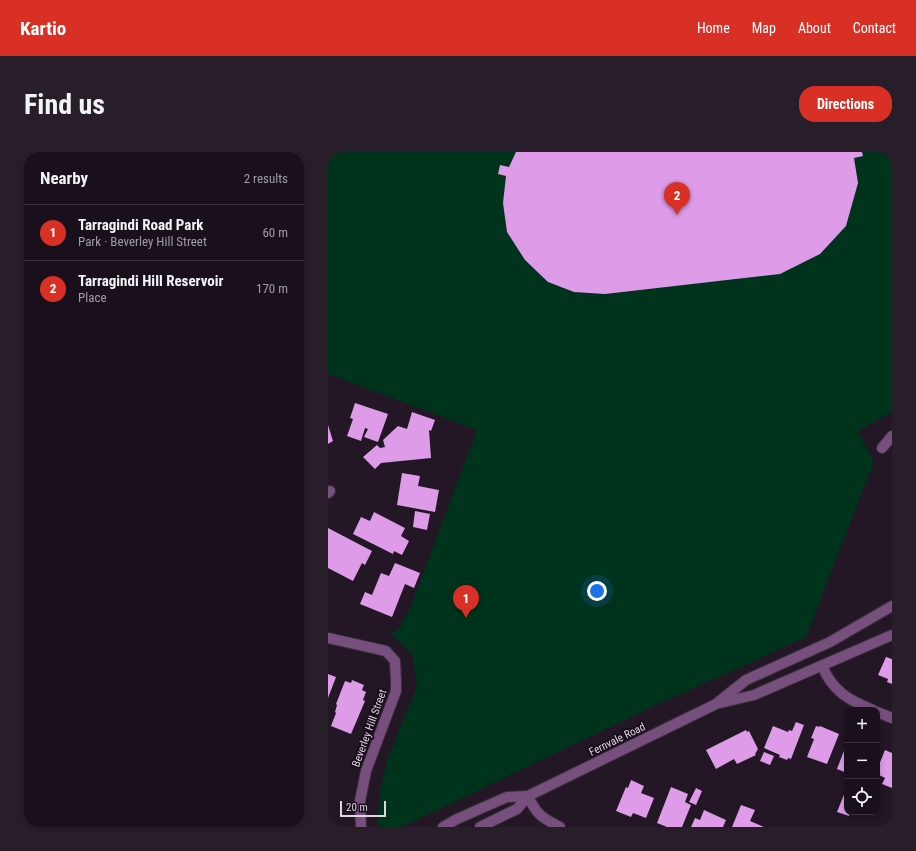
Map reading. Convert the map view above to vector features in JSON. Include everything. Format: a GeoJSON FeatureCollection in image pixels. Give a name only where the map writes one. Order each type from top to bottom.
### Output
{"type":"FeatureCollection","features":[{"type":"Feature","properties":{"kind":"street"},"geometry":{"type":"LineString","coordinates":[[882,448],[892,436]]}},
{"type":"Feature","properties":{"kind":"street","name":"Fernvale Road"},"geometry":{"type":"LineString","coordinates":[[443,827],[457,819],[507,797],[528,796],[716,704],[746,680],[830,642],[892,606]]}},
{"type":"Feature","properties":{"kind":"street","name":"Fernvale Road"},"geometry":{"type":"LineString","coordinates":[[716,704],[754,695],[892,635]]}},
{"type":"Feature","properties":{"kind":"street","name":"Beverley Hill Street"},"geometry":{"type":"LineString","coordinates":[[328,638],[386,651],[395,661],[396,691],[366,772],[360,801],[361,827]]}},
{"type":"Feature","properties":{"kind":"street"},"geometry":{"type":"LineString","coordinates":[[822,666],[838,691],[849,699],[866,707]]}},
{"type":"Feature","properties":{"kind":"street"},"geometry":{"type":"LineString","coordinates":[[880,713],[892,718]]}},
{"type":"Feature","properties":{"kind":"street"},"geometry":{"type":"LineString","coordinates":[[528,796],[540,816],[560,827]]}},
{"type":"Feature","properties":{"kind":"street","name":"Fernvale Road"},"geometry":{"type":"LineString","coordinates":[[480,827],[517,809],[528,796]]}},
{"type":"Feature","properties":{"kind":"green space"},"geometry":{"type":"Polygon","coordinates":[[[328,152],[892,152],[892,412],[858,431],[874,462],[806,637],[648,709],[402,827],[380,827],[377,825],[380,791],[388,757],[417,686],[412,655],[391,633],[399,628],[410,608],[477,430],[328,374],[328,152]]]}},
{"type":"Feature","properties":{"kind":"building"},"geometry":{"type":"Polygon","coordinates":[[[516,152],[862,152],[863,156],[854,158],[858,183],[846,226],[820,254],[780,274],[605,294],[574,292],[548,282],[525,260],[507,232],[503,203],[506,176],[498,174],[500,165],[509,167],[516,152]]]}},
{"type":"Feature","properties":{"kind":"building"},"geometry":{"type":"Polygon","coordinates":[[[355,403],[388,414],[378,442],[364,437],[368,429],[365,428],[361,441],[347,436],[353,419],[350,418],[355,403]]]}},
{"type":"Feature","properties":{"kind":"building"},"geometry":{"type":"Polygon","coordinates":[[[412,412],[435,420],[431,431],[429,430],[431,458],[381,463],[375,469],[363,457],[377,445],[380,448],[385,447],[383,440],[398,426],[407,429],[412,412]]]}},
{"type":"Feature","properties":{"kind":"building"},"geometry":{"type":"Polygon","coordinates":[[[328,425],[333,441],[328,444],[328,425]]]}},
{"type":"Feature","properties":{"kind":"building"},"geometry":{"type":"Polygon","coordinates":[[[402,473],[420,476],[418,486],[439,490],[435,512],[397,505],[402,473]]]}},
{"type":"Feature","properties":{"kind":"building"},"geometry":{"type":"Polygon","coordinates":[[[415,511],[430,514],[427,530],[413,527],[415,511]]]}},
{"type":"Feature","properties":{"kind":"building"},"geometry":{"type":"Polygon","coordinates":[[[374,512],[405,528],[401,536],[409,541],[402,555],[394,551],[393,554],[353,534],[361,517],[370,521],[374,512]]]}},
{"type":"Feature","properties":{"kind":"building"},"geometry":{"type":"Polygon","coordinates":[[[328,528],[372,551],[365,565],[362,563],[353,581],[328,568],[328,528]]]}},
{"type":"Feature","properties":{"kind":"building"},"geometry":{"type":"Polygon","coordinates":[[[395,563],[420,573],[414,588],[405,584],[392,617],[360,604],[365,592],[372,595],[381,573],[389,576],[395,563]]]}},
{"type":"Feature","properties":{"kind":"building"},"geometry":{"type":"Polygon","coordinates":[[[886,657],[892,659],[892,684],[887,682],[888,679],[878,675],[886,657]]]}},
{"type":"Feature","properties":{"kind":"building"},"geometry":{"type":"Polygon","coordinates":[[[328,674],[336,677],[328,698],[328,674]]]}},
{"type":"Feature","properties":{"kind":"building"},"geometry":{"type":"Polygon","coordinates":[[[352,680],[364,685],[362,690],[366,692],[363,700],[365,701],[351,734],[331,726],[336,713],[336,704],[345,681],[351,683],[352,680]]]}},
{"type":"Feature","properties":{"kind":"building"},"geometry":{"type":"Polygon","coordinates":[[[796,722],[804,725],[791,759],[788,758],[787,760],[779,757],[780,755],[764,748],[773,726],[788,732],[789,730],[792,731],[796,722]]]}},
{"type":"Feature","properties":{"kind":"building"},"geometry":{"type":"Polygon","coordinates":[[[816,726],[820,726],[839,734],[827,764],[807,757],[814,739],[811,738],[816,726]]]}},
{"type":"Feature","properties":{"kind":"building"},"geometry":{"type":"Polygon","coordinates":[[[746,730],[747,732],[749,731],[758,749],[755,754],[756,755],[737,764],[734,759],[716,769],[706,750],[746,730]]]}},
{"type":"Feature","properties":{"kind":"building"},"geometry":{"type":"Polygon","coordinates":[[[885,750],[892,753],[892,788],[882,784],[885,778],[880,776],[880,762],[885,750]]]}},
{"type":"Feature","properties":{"kind":"building"},"geometry":{"type":"Polygon","coordinates":[[[844,751],[844,772],[837,769],[844,751]]]}},
{"type":"Feature","properties":{"kind":"building"},"geometry":{"type":"Polygon","coordinates":[[[764,752],[774,756],[770,765],[760,761],[764,752]]]}},
{"type":"Feature","properties":{"kind":"building"},"geometry":{"type":"Polygon","coordinates":[[[631,780],[644,786],[641,793],[654,798],[646,818],[633,813],[631,817],[616,811],[626,787],[628,788],[631,780]]]}},
{"type":"Feature","properties":{"kind":"building"},"geometry":{"type":"Polygon","coordinates":[[[671,787],[688,794],[685,802],[691,805],[682,827],[667,827],[657,823],[671,787]]]}},
{"type":"Feature","properties":{"kind":"building"},"geometry":{"type":"Polygon","coordinates":[[[696,788],[702,791],[696,805],[689,802],[696,788]]]}},
{"type":"Feature","properties":{"kind":"building"},"geometry":{"type":"Polygon","coordinates":[[[844,794],[844,814],[837,812],[844,794]]]}},
{"type":"Feature","properties":{"kind":"building"},"geometry":{"type":"Polygon","coordinates":[[[741,805],[755,810],[750,821],[764,827],[732,827],[741,805]]]}},
{"type":"Feature","properties":{"kind":"building"},"geometry":{"type":"Polygon","coordinates":[[[704,810],[726,820],[723,827],[691,827],[695,818],[700,820],[704,810]]]}},
{"type":"Feature","properties":{"kind":"place","name":"Tarragindi Hill Reservoir"},"geometry":{"type":"Point","coordinates":[677,215]}},
{"type":"Feature","properties":{"kind":"place","name":"Tarragindi Road Park"},"geometry":{"type":"Point","coordinates":[466,618]}}]}
